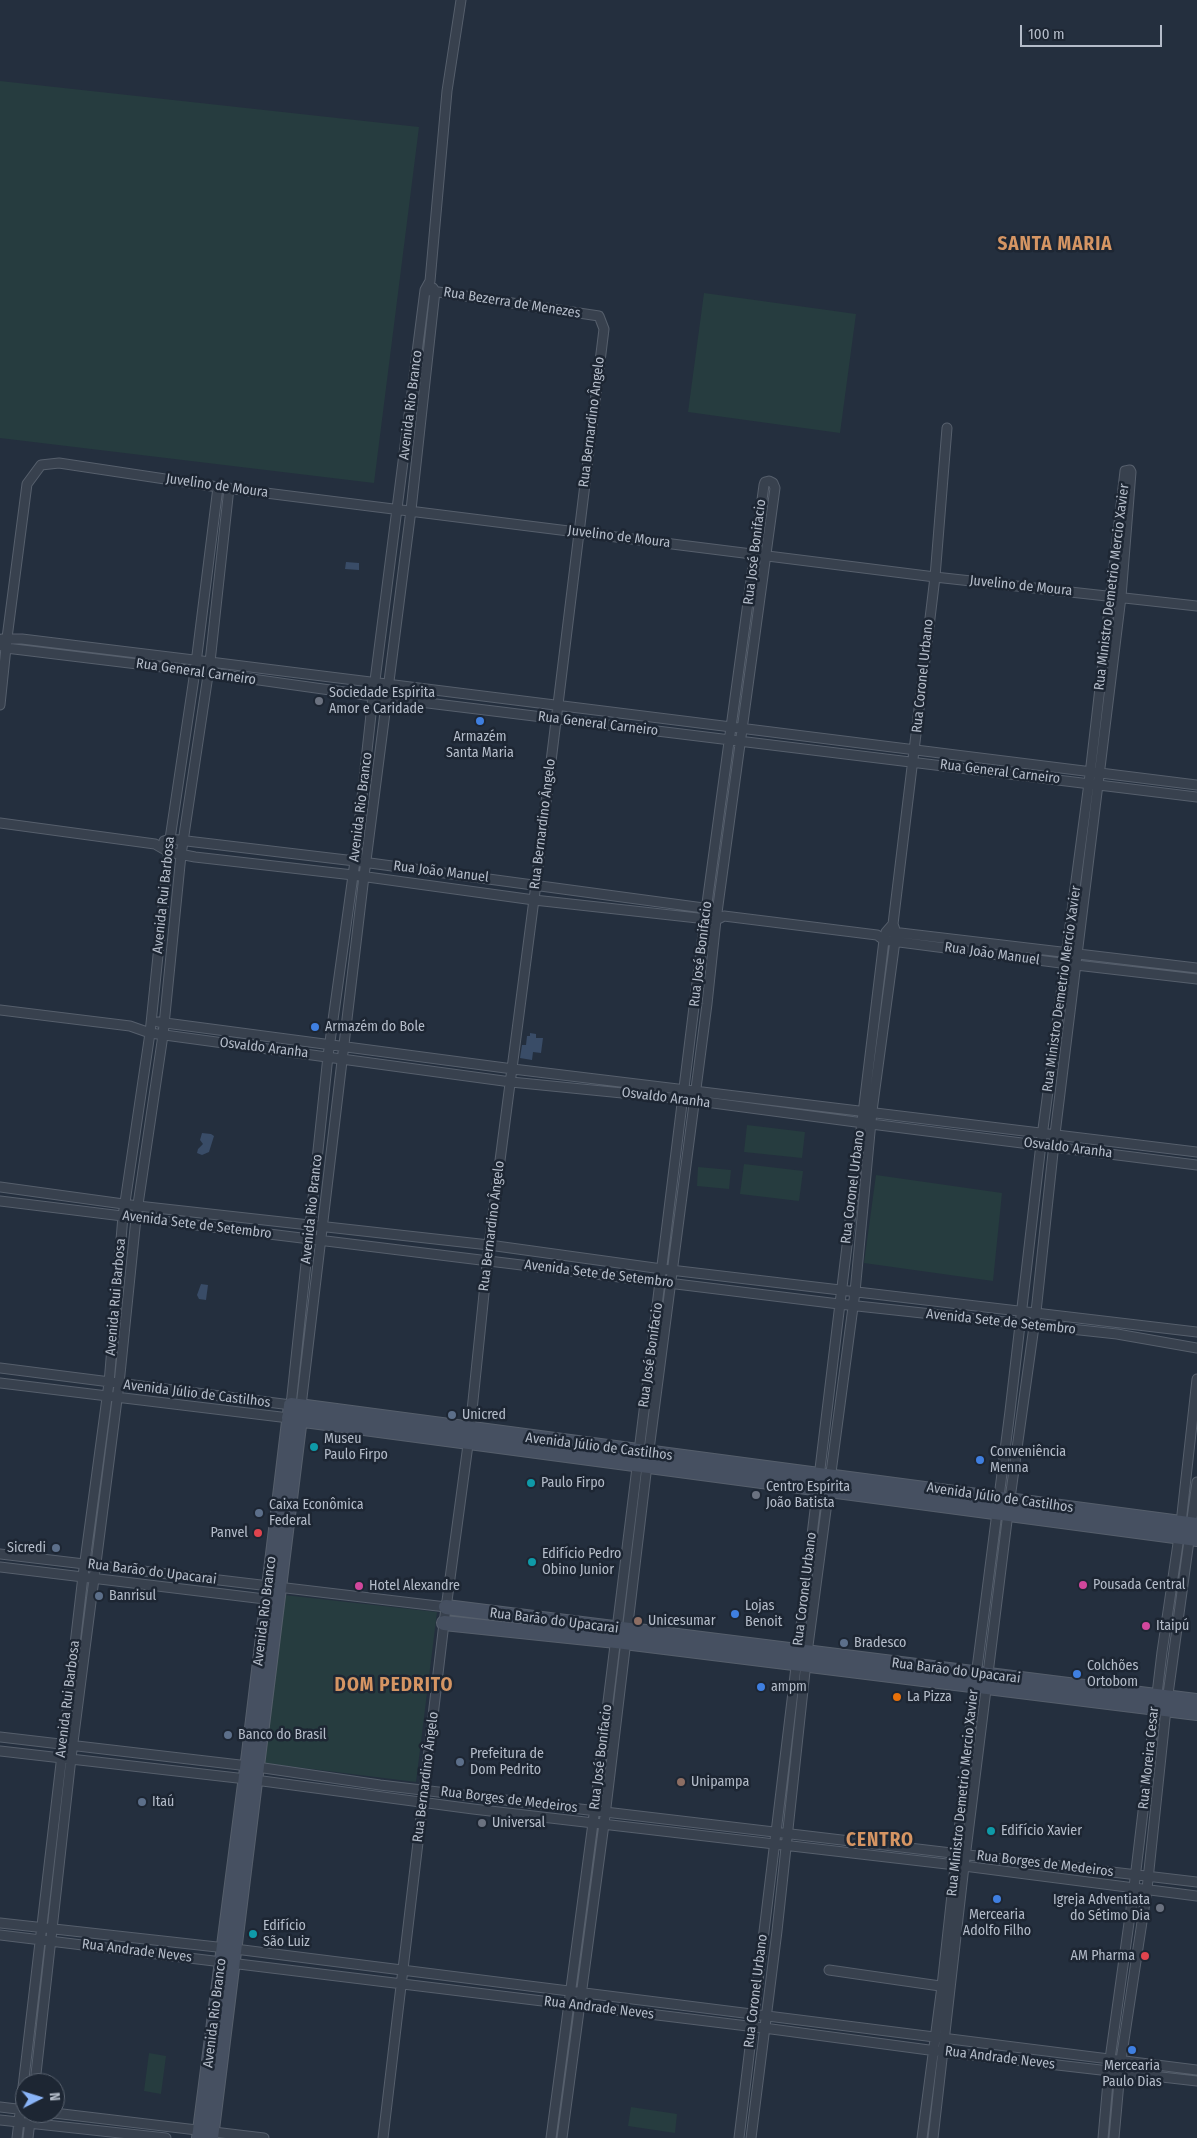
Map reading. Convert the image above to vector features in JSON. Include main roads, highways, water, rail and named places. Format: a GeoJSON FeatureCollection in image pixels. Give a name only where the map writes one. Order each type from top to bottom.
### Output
{"type":"FeatureCollection","features":[{"type":"Feature","properties":{"kind":"water"},"geometry":{"type":"Polygon","coordinates":[[[346,562],[359,563],[359,570],[345,569],[346,562]]]}},
{"type":"Feature","properties":{"kind":"water"},"geometry":{"type":"Polygon","coordinates":[[[530,1033],[536,1034],[536,1038],[543,1038],[541,1053],[533,1052],[532,1060],[520,1058],[522,1045],[526,1045],[527,1036],[530,1036],[530,1033]]]}},
{"type":"Feature","properties":{"kind":"water"},"geometry":{"type":"Polygon","coordinates":[[[202,1133],[214,1136],[209,1152],[202,1155],[197,1153],[203,1144],[200,1140],[202,1133]]]}},
{"type":"Feature","properties":{"kind":"water"},"geometry":{"type":"Polygon","coordinates":[[[201,1284],[208,1285],[206,1300],[199,1299],[197,1295],[201,1284]]]}},
{"type":"Feature","properties":{"kind":"place","name":"Sociedade Espírita Amor e Caridade"},"geometry":{"type":"Point","coordinates":[319,701]}},
{"type":"Feature","properties":{"kind":"place","name":"Armazém Santa Maria"},"geometry":{"type":"Point","coordinates":[480,721]}},
{"type":"Feature","properties":{"kind":"place","name":"Armazém do Bole"},"geometry":{"type":"Point","coordinates":[315,1027]}},
{"type":"Feature","properties":{"kind":"place","name":"Unicred"},"geometry":{"type":"Point","coordinates":[452,1415]}},
{"type":"Feature","properties":{"kind":"place","name":"Museu Paulo Firpo"},"geometry":{"type":"Point","coordinates":[314,1447]}},
{"type":"Feature","properties":{"kind":"place","name":"Conveniência Menna"},"geometry":{"type":"Point","coordinates":[980,1460]}},
{"type":"Feature","properties":{"kind":"place","name":"Paulo Firpo"},"geometry":{"type":"Point","coordinates":[531,1483]}},
{"type":"Feature","properties":{"kind":"place","name":"Centro Espírita João Batista"},"geometry":{"type":"Point","coordinates":[756,1495]}},
{"type":"Feature","properties":{"kind":"place","name":"Caixa Econômica Federal"},"geometry":{"type":"Point","coordinates":[259,1513]}},
{"type":"Feature","properties":{"kind":"place","name":"Panvel"},"geometry":{"type":"Point","coordinates":[258,1533]}},
{"type":"Feature","properties":{"kind":"place","name":"Sicredi"},"geometry":{"type":"Point","coordinates":[56,1548]}},
{"type":"Feature","properties":{"kind":"place","name":"Edifício Pedro Obino Junior"},"geometry":{"type":"Point","coordinates":[532,1562]}},
{"type":"Feature","properties":{"kind":"place","name":"Pousada Central"},"geometry":{"type":"Point","coordinates":[1083,1585]}},
{"type":"Feature","properties":{"kind":"place","name":"Hotel Alexandre"},"geometry":{"type":"Point","coordinates":[359,1586]}},
{"type":"Feature","properties":{"kind":"place","name":"Banrisul"},"geometry":{"type":"Point","coordinates":[99,1596]}},
{"type":"Feature","properties":{"kind":"place","name":"Lojas Benoit"},"geometry":{"type":"Point","coordinates":[735,1614]}},
{"type":"Feature","properties":{"kind":"place","name":"Unicesumar"},"geometry":{"type":"Point","coordinates":[638,1621]}},
{"type":"Feature","properties":{"kind":"place","name":"Itaipú"},"geometry":{"type":"Point","coordinates":[1146,1626]}},
{"type":"Feature","properties":{"kind":"place","name":"Bradesco"},"geometry":{"type":"Point","coordinates":[844,1643]}},
{"type":"Feature","properties":{"kind":"place","name":"Colchões Ortobom"},"geometry":{"type":"Point","coordinates":[1077,1674]}},
{"type":"Feature","properties":{"kind":"place","name":"ampm"},"geometry":{"type":"Point","coordinates":[761,1687]}},
{"type":"Feature","properties":{"kind":"place","name":"La Pizza"},"geometry":{"type":"Point","coordinates":[897,1697]}},
{"type":"Feature","properties":{"kind":"place","name":"Banco do Brasil"},"geometry":{"type":"Point","coordinates":[228,1735]}},
{"type":"Feature","properties":{"kind":"place","name":"Prefeitura de Dom Pedrito"},"geometry":{"type":"Point","coordinates":[460,1762]}},
{"type":"Feature","properties":{"kind":"place","name":"Unipampa"},"geometry":{"type":"Point","coordinates":[681,1782]}},
{"type":"Feature","properties":{"kind":"place","name":"Itaú"},"geometry":{"type":"Point","coordinates":[142,1802]}},
{"type":"Feature","properties":{"kind":"place","name":"Universal"},"geometry":{"type":"Point","coordinates":[482,1823]}},
{"type":"Feature","properties":{"kind":"place","name":"Edifício Xavier"},"geometry":{"type":"Point","coordinates":[991,1831]}},
{"type":"Feature","properties":{"kind":"place","name":"Mercearia Adolfo Filho"},"geometry":{"type":"Point","coordinates":[997,1899]}},
{"type":"Feature","properties":{"kind":"place","name":"Igreja Adventiata do Sétimo Dia"},"geometry":{"type":"Point","coordinates":[1160,1908]}},
{"type":"Feature","properties":{"kind":"place","name":"Edifício São Luiz"},"geometry":{"type":"Point","coordinates":[253,1934]}},
{"type":"Feature","properties":{"kind":"place","name":"AM Pharma"},"geometry":{"type":"Point","coordinates":[1145,1956]}},
{"type":"Feature","properties":{"kind":"place","name":"Mercearia Paulo Dias"},"geometry":{"type":"Point","coordinates":[1132,2050]}},
{"type":"Feature","properties":{"kind":"district","name":"SANTA MARIA"},"geometry":{"type":"Point","coordinates":[1055,245]}},
{"type":"Feature","properties":{"kind":"district","name":"DOM PEDRITO"},"geometry":{"type":"Point","coordinates":[394,1686]}},
{"type":"Feature","properties":{"kind":"district","name":"CENTRO"},"geometry":{"type":"Point","coordinates":[880,1841]}}]}
